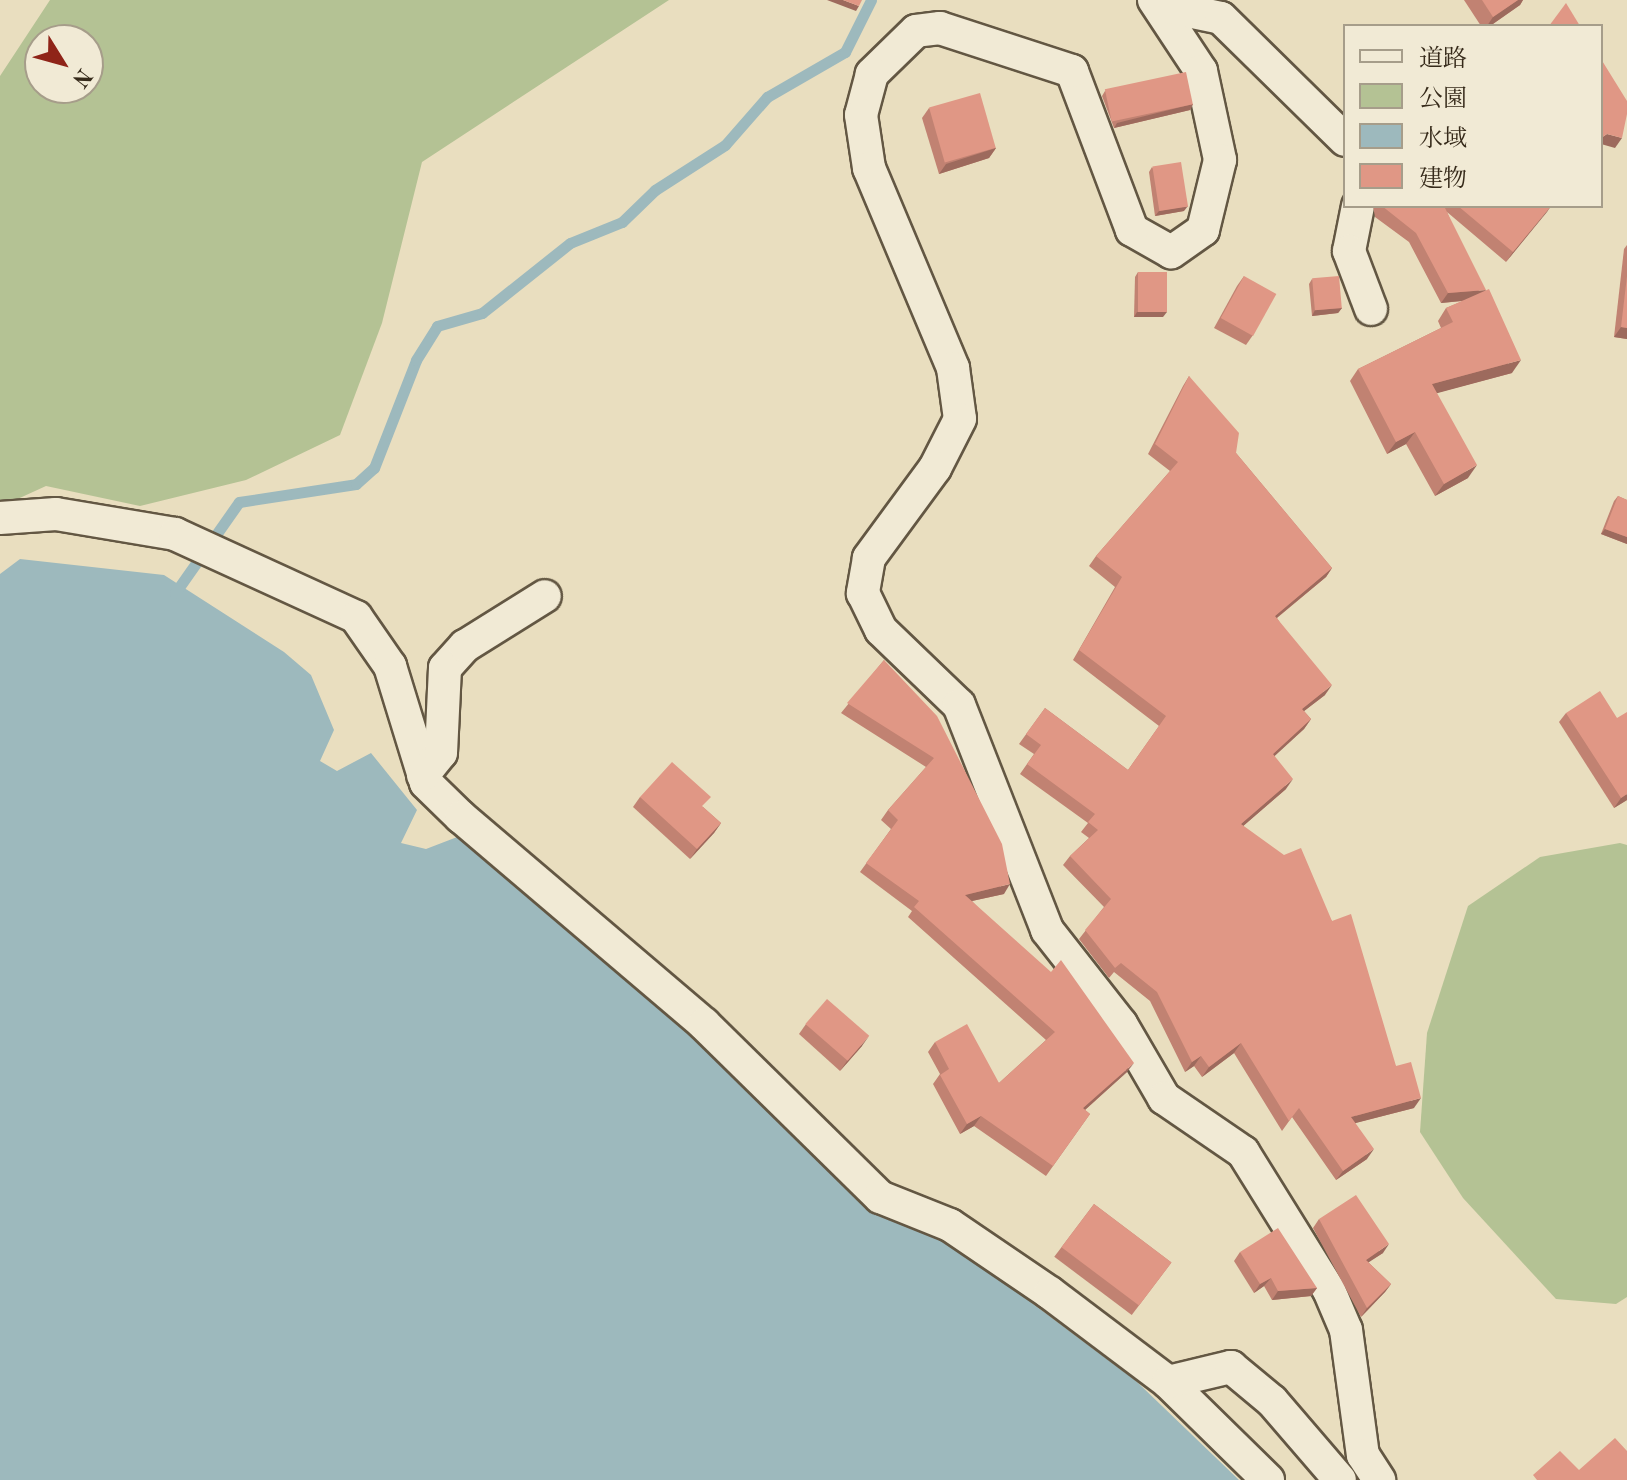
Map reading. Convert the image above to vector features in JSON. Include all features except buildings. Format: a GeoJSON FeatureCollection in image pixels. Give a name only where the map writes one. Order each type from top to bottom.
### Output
{"type":"FeatureCollection","features":[{"type":"Feature","properties":{"kind":"street"},"geometry":{"type":"LineString","coordinates":[[1156,3],[1221,18],[1343,138]]}},
{"type":"Feature","properties":{"kind":"street"},"geometry":{"type":"LineString","coordinates":[[1156,3],[1201,71],[1220,160],[1203,230],[1171,252],[1132,230],[1072,71],[940,28],[916,31],[872,74],[861,115],[869,168],[953,368],[960,419],[935,468],[869,558],[863,593],[881,630],[959,705],[1047,930],[1121,1024],[1164,1098],[1243,1152],[1329,1290],[1346,1330],[1361,1446],[1379,1480]]}},
{"type":"Feature","properties":{"kind":"street"},"geometry":{"type":"LineString","coordinates":[[1358,208],[1349,251],[1371,309]]}},
{"type":"Feature","properties":{"kind":"street"},"geometry":{"type":"LineString","coordinates":[[0,518],[56,514],[175,534],[356,617],[390,666],[423,775],[461,817],[704,1024],[880,1197],[950,1225],[1168,1382],[1268,1480]]}},
{"type":"Feature","properties":{"kind":"street"},"geometry":{"type":"LineString","coordinates":[[423,775],[441,753],[445,668],[465,646],[545,596]]}},
{"type":"Feature","properties":{"kind":"street"},"geometry":{"type":"LineString","coordinates":[[1168,1382],[1231,1367],[1272,1401],[1340,1480]]}},
{"type":"Feature","properties":{"kind":"green space"},"geometry":{"type":"Polygon","coordinates":[[[50,0],[669,0],[422,162],[382,323],[340,435],[246,480],[140,506],[46,486],[0,507],[0,76],[24,40],[24,104],[104,104],[104,24],[34,24],[50,0]]]}},
{"type":"Feature","properties":{"kind":"green space"},"geometry":{"type":"Polygon","coordinates":[[[1620,843],[1627,845],[1627,1297],[1616,1304],[1556,1299],[1463,1198],[1420,1132],[1427,1033],[1468,906],[1540,857],[1620,843]]]}},
{"type":"Feature","properties":{"kind":"water"},"geometry":{"type":"Polygon","coordinates":[[[20,559],[164,575],[284,652],[311,675],[334,730],[320,761],[337,771],[371,753],[417,810],[401,843],[426,849],[465,834],[736,1074],[855,1196],[952,1243],[1136,1381],[1239,1480],[0,1480],[0,574],[20,559]]]}},
{"type":"Feature","properties":{"kind":"waterway"},"geometry":{"type":"LineString","coordinates":[[175,593],[239,502],[356,484],[374,468],[416,360],[437,326],[482,313],[570,243],[622,222],[655,190],[725,145],[767,97],[845,52],[871,0]]}}]}
